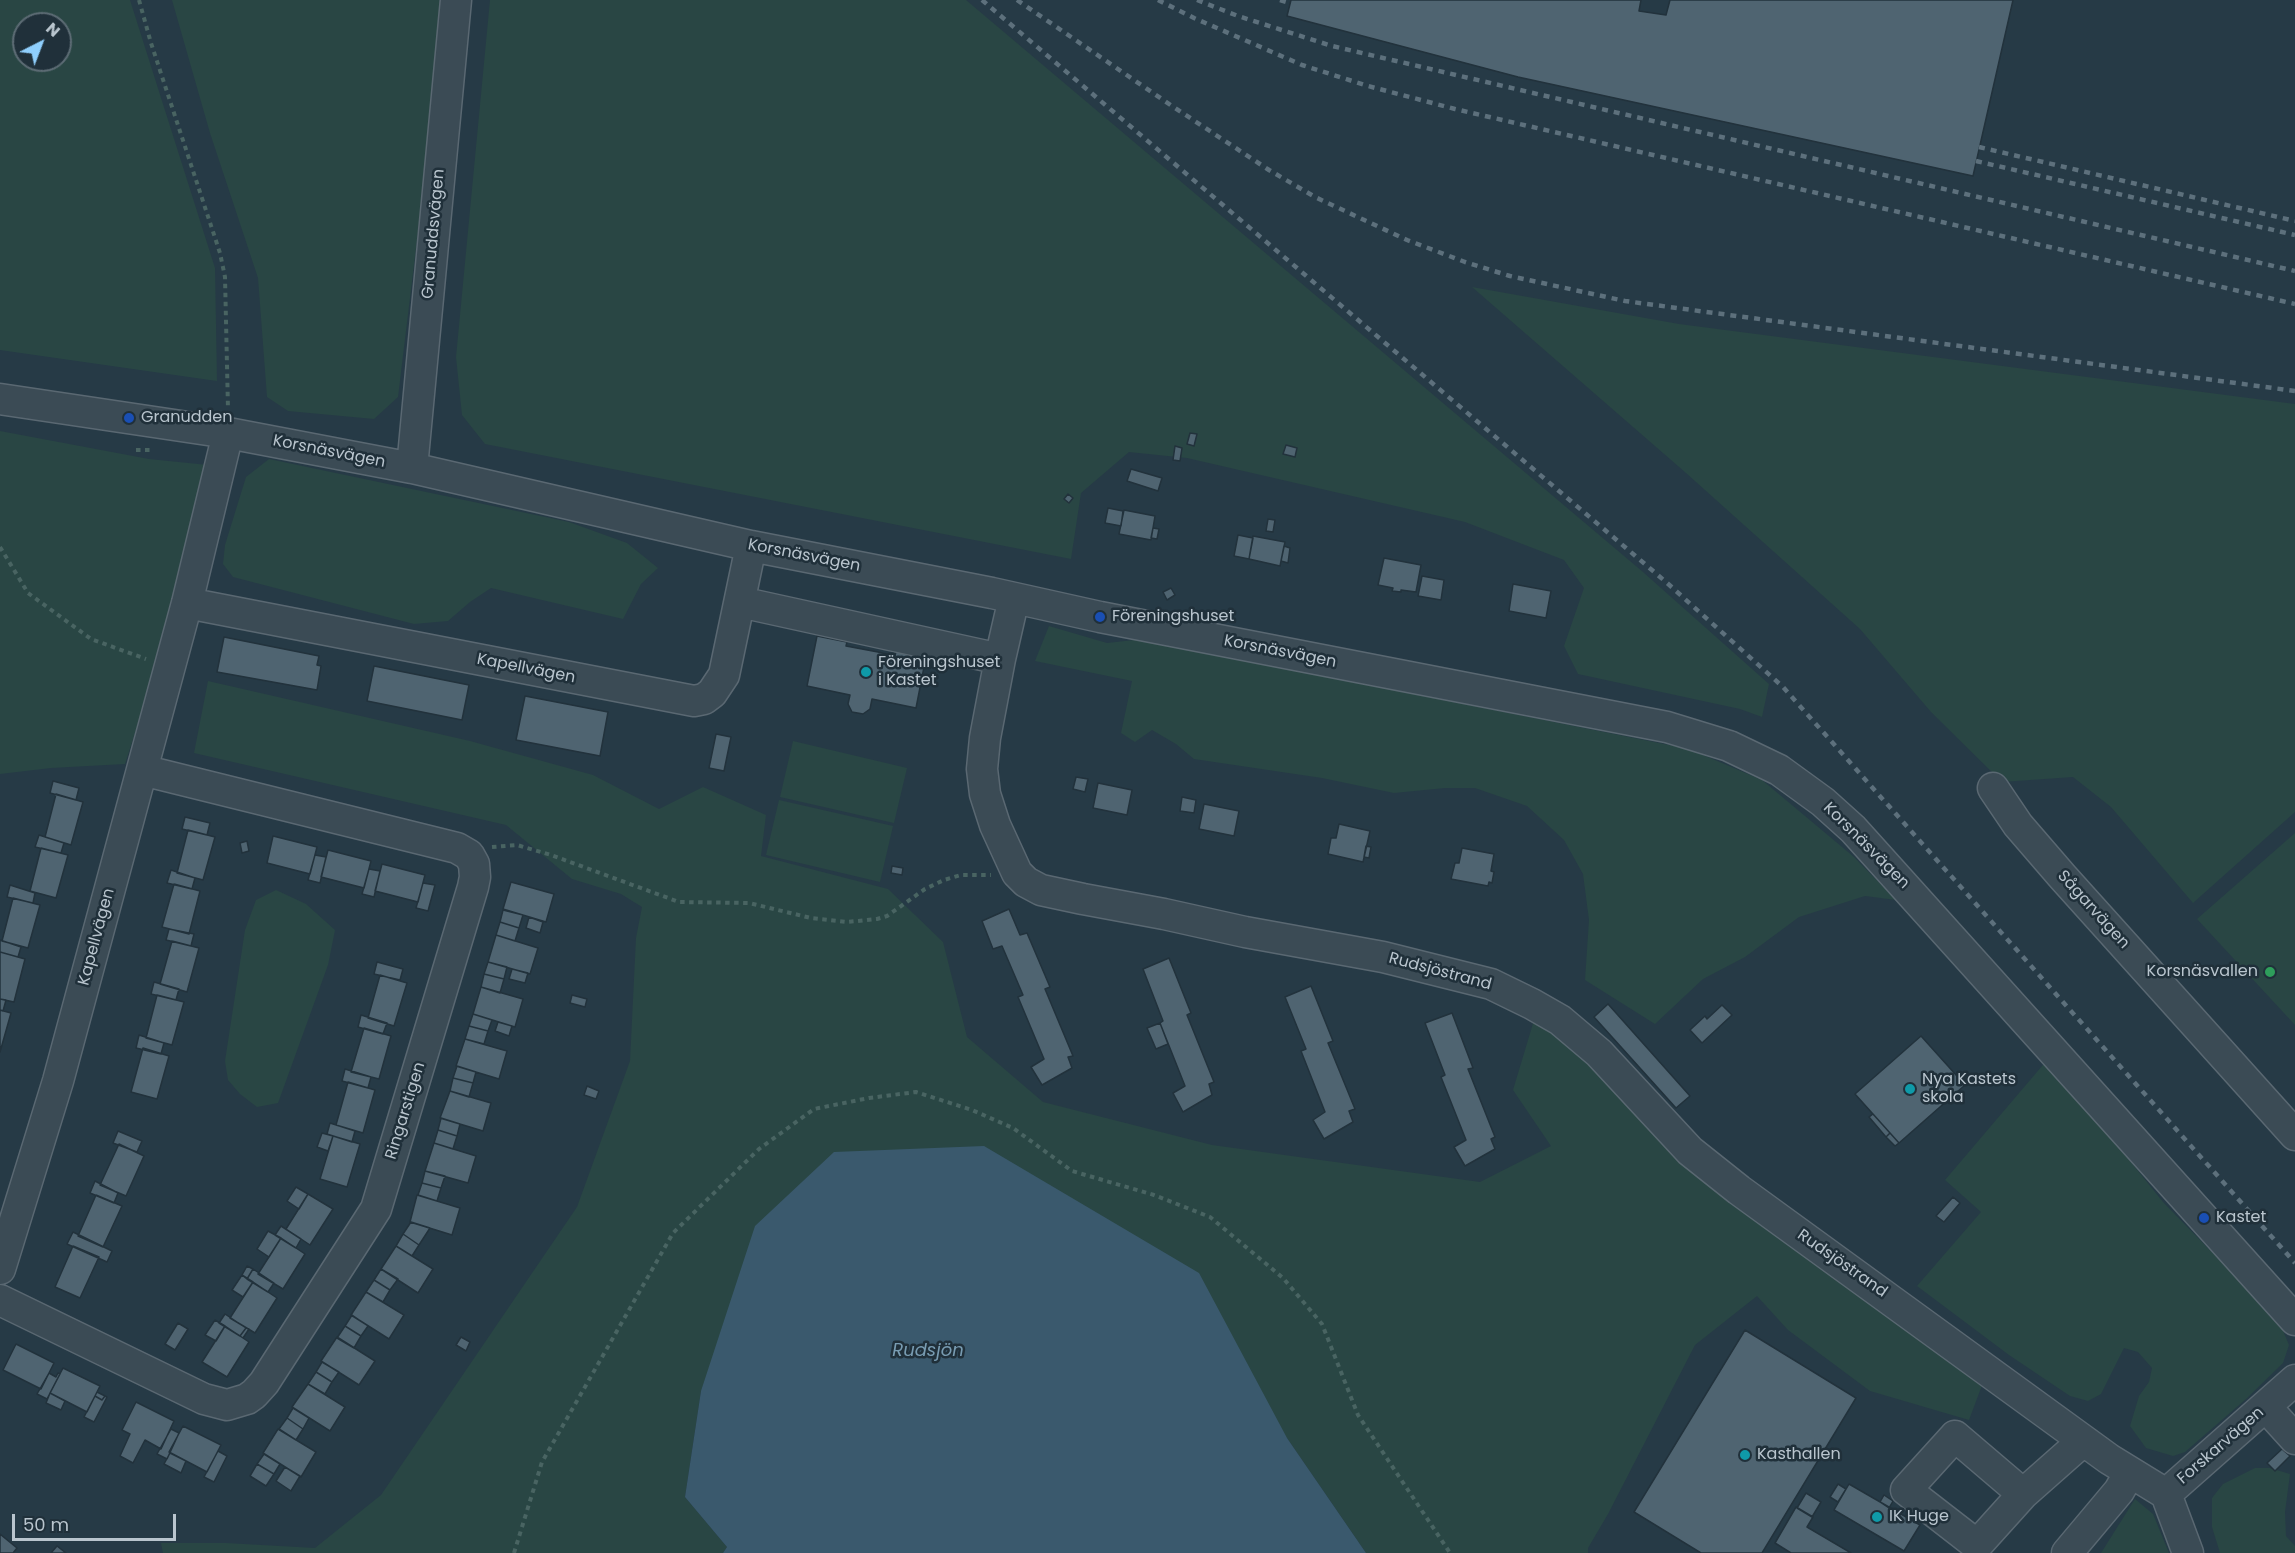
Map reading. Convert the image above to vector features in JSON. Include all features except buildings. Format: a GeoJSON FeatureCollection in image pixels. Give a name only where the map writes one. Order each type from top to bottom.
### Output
{"type":"FeatureCollection","features":[{"type":"Feature","properties":{"kind":"street","name":"Granuddsvägen"},"geometry":{"type":"LineString","coordinates":[[412,468],[456,0]]}},
{"type":"Feature","properties":{"kind":"street","name":"Korsnäsvägen"},"geometry":{"type":"LineString","coordinates":[[0,399],[228,433],[412,468],[751,546],[1100,617],[1667,727],[1729,746],[1779,770],[1823,802],[1854,829],[2295,1320]]}},
{"type":"Feature","properties":{"kind":"street","name":"Kapellvägen"},"geometry":{"type":"LineString","coordinates":[[0,1269],[58,1082],[187,603],[228,433]]}},
{"type":"Feature","properties":{"kind":"street","name":"Kapellvägen"},"geometry":{"type":"LineString","coordinates":[[187,603],[694,701],[704,699],[712,693],[724,675],[751,546]]}},
{"type":"Feature","properties":{"kind":"street"},"geometry":{"type":"LineString","coordinates":[[1014,598],[985,738],[982,769],[995,825],[1017,873]]}},
{"type":"Feature","properties":{"kind":"street"},"geometry":{"type":"LineString","coordinates":[[740,602],[1000,659]]}},
{"type":"Feature","properties":{"kind":"street"},"geometry":{"type":"LineString","coordinates":[[142,770],[457,848],[469,855]]}},
{"type":"Feature","properties":{"kind":"street","name":"Sågarvägen"},"geometry":{"type":"LineString","coordinates":[[1993,788],[2018,825],[2062,876],[2295,1135]]}},
{"type":"Feature","properties":{"kind":"street","name":"Ringarstigen"},"geometry":{"type":"LineString","coordinates":[[0,1300],[204,1399],[226,1405],[247,1399],[254,1394],[264,1383],[376,1209],[473,887],[475,869],[469,855]]}},
{"type":"Feature","properties":{"kind":"street","name":"Rudsjöstrand"},"geometry":{"type":"LineString","coordinates":[[1017,873],[1033,886],[1052,893],[1245,932],[1370,954],[1480,981],[1491,984],[1539,1008],[1560,1020],[1599,1053],[1690,1151],[1739,1190],[2084,1440],[2166,1494]]}},
{"type":"Feature","properties":{"kind":"street","name":"Forskarvägen"},"geometry":{"type":"LineString","coordinates":[[2188,1553],[2166,1494],[2295,1380]]}},
{"type":"Feature","properties":{"kind":"street"},"geometry":{"type":"LineString","coordinates":[[2266,1407],[2295,1439]]}},
{"type":"Feature","properties":{"kind":"street"},"geometry":{"type":"LineString","coordinates":[[2023,1494],[1955,1436],[1906,1490],[1973,1549],[2023,1494],[2084,1440]]}},
{"type":"Feature","properties":{"kind":"street"},"geometry":{"type":"LineString","coordinates":[[2067,1553],[2119,1491],[2130,1472]]}},
{"type":"Feature","properties":{"kind":"path"},"geometry":{"type":"LineString","coordinates":[[139,0],[224,269],[228,433]]}},
{"type":"Feature","properties":{"kind":"path"},"geometry":{"type":"LineString","coordinates":[[0,547],[28,593],[91,639],[170,667]]}},
{"type":"Feature","properties":{"kind":"path"},"geometry":{"type":"LineString","coordinates":[[469,855],[494,846],[517,845],[598,871],[679,902],[749,903],[811,918],[847,922],[877,919],[887,915],[926,889],[961,875],[1017,873]]}},
{"type":"Feature","properties":{"kind":"path"},"geometry":{"type":"LineString","coordinates":[[514,1553],[542,1462],[673,1233],[759,1149],[814,1109],[869,1098],[916,1092],[972,1110],[1013,1128],[1072,1171],[1154,1195],[1210,1216],[1283,1278],[1322,1324],[1358,1415],[1450,1553]]}},
{"type":"Feature","properties":{"kind":"green space"},"geometry":{"type":"Polygon","coordinates":[[[0,0],[130,0],[215,268],[217,381],[0,350],[0,0]]]}},
{"type":"Feature","properties":{"kind":"green space"},"geometry":{"type":"Polygon","coordinates":[[[172,0],[446,0],[398,397],[374,419],[288,411],[267,397],[258,278],[210,133],[172,0]]]}},
{"type":"Feature","properties":{"kind":"green space"},"geometry":{"type":"Polygon","coordinates":[[[490,0],[966,0],[1643,572],[1769,684],[1762,717],[1740,709],[1578,674],[1564,646],[1584,588],[1564,560],[1465,522],[1187,458],[1129,452],[1081,493],[1071,559],[485,444],[462,415],[456,357],[490,0]]]}},
{"type":"Feature","properties":{"kind":"green space"},"geometry":{"type":"Polygon","coordinates":[[[1472,287],[1679,324],[2295,404],[2295,812],[2193,903],[2111,807],[2073,777],[2002,782],[1931,712],[1860,629],[1686,473],[1472,287]]]}},
{"type":"Feature","properties":{"kind":"green space"},"geometry":{"type":"Polygon","coordinates":[[[0,431],[149,459],[208,465],[176,604],[125,764],[51,768],[0,774],[0,431]]]}},
{"type":"Feature","properties":{"kind":"green space"},"geometry":{"type":"Polygon","coordinates":[[[269,459],[569,522],[627,543],[658,568],[641,584],[623,619],[491,588],[448,621],[414,624],[233,577],[223,564],[225,545],[246,477],[269,459]]]}},
{"type":"Feature","properties":{"kind":"green space"},"geometry":{"type":"Polygon","coordinates":[[[1049,626],[1107,643],[1134,640],[1164,644],[1689,749],[1762,780],[1854,857],[1896,900],[1865,896],[1799,917],[1745,957],[1703,979],[1655,1024],[1585,980],[1589,920],[1583,874],[1564,840],[1527,806],[1475,788],[1445,788],[1394,793],[1322,778],[1194,759],[1176,744],[1152,730],[1135,742],[1121,733],[1132,681],[1035,661],[1049,626]]]}},
{"type":"Feature","properties":{"kind":"green space"},"geometry":{"type":"Polygon","coordinates":[[[208,681],[470,741],[593,775],[659,809],[703,787],[766,815],[761,856],[888,889],[943,942],[967,1037],[1043,1102],[1212,1145],[1480,1182],[1551,1146],[1513,1090],[1537,1010],[1984,1380],[1969,1420],[1870,1391],[1788,1330],[1757,1296],[1695,1345],[1608,1514],[1588,1548],[1588,1553],[1366,1553],[1287,1438],[701,1391],[685,1497],[727,1547],[723,1553],[163,1553],[161,1543],[226,1543],[315,1548],[381,1495],[577,1207],[630,1061],[636,938],[642,907],[621,894],[572,879],[506,825],[194,753],[208,681]]]}},
{"type":"Feature","properties":{"kind":"green space"},"geometry":{"type":"Polygon","coordinates":[[[793,741],[907,768],[894,823],[780,797],[793,741]]]}},
{"type":"Feature","properties":{"kind":"green space"},"geometry":{"type":"Polygon","coordinates":[[[779,800],[893,826],[880,882],[766,855],[779,800]]]}},
{"type":"Feature","properties":{"kind":"green space","name":"Korsnäsvallen"},"geometry":{"type":"Polygon","coordinates":[[[2295,833],[2295,1025],[2197,919],[2295,833]]]}},
{"type":"Feature","properties":{"kind":"green space"},"geometry":{"type":"Polygon","coordinates":[[[276,890],[306,904],[335,930],[328,965],[278,1103],[257,1107],[240,1094],[228,1080],[225,1061],[245,930],[256,900],[276,890]]]}},
{"type":"Feature","properties":{"kind":"green space"},"geometry":{"type":"Polygon","coordinates":[[[2048,1059],[2163,1202],[2279,1321],[2289,1345],[2283,1363],[2246,1399],[2185,1452],[2173,1456],[2146,1448],[2130,1426],[2139,1396],[2149,1382],[2152,1368],[2138,1352],[2124,1348],[2101,1394],[2088,1401],[2070,1396],[2009,1355],[1917,1286],[1981,1212],[1945,1180],[2048,1059]]]}},
{"type":"Feature","properties":{"kind":"green space"},"geometry":{"type":"Polygon","coordinates":[[[2255,1468],[2270,1468],[2290,1474],[2285,1512],[2286,1536],[2295,1546],[2295,1553],[2220,1553],[2212,1527],[2212,1498],[2223,1484],[2255,1468]]]}},
{"type":"Feature","properties":{"kind":"green space"},"geometry":{"type":"Polygon","coordinates":[[[2135,1499],[2153,1514],[2169,1553],[2101,1553],[2135,1499]]]}},
{"type":"Feature","properties":{"kind":"water","name":"Rudsjön"},"geometry":{"type":"Polygon","coordinates":[[[984,1146],[1199,1273],[1287,1438],[1366,1553],[723,1553],[727,1547],[685,1497],[701,1391],[755,1226],[834,1152],[984,1146]]]}},
{"type":"Feature","properties":{"kind":"railway"},"geometry":{"type":"LineString","coordinates":[[982,0],[1666,582],[1783,687],[2295,1263]]}},
{"type":"Feature","properties":{"kind":"railway"},"geometry":{"type":"LineString","coordinates":[[1017,0],[1172,106],[1269,170],[1315,197],[1407,240],[1510,276],[1625,301],[2295,391]]}},
{"type":"Feature","properties":{"kind":"railway"},"geometry":{"type":"LineString","coordinates":[[1158,0],[1302,65],[1368,86],[1455,109],[2295,304]]}},
{"type":"Feature","properties":{"kind":"railway"},"geometry":{"type":"LineString","coordinates":[[1197,0],[1238,16],[1332,46],[2295,271]]}},
{"type":"Feature","properties":{"kind":"railway"},"geometry":{"type":"LineString","coordinates":[[1280,0],[1290,3]]}},
{"type":"Feature","properties":{"kind":"railway"},"geometry":{"type":"LineString","coordinates":[[1979,147],[2295,221]]}},
{"type":"Feature","properties":{"kind":"railway"},"geometry":{"type":"LineString","coordinates":[[1976,161],[2295,235]]}},
{"type":"Feature","properties":{"kind":"place","name":"Granudden"},"geometry":{"type":"Point","coordinates":[129,418]}},
{"type":"Feature","properties":{"kind":"place","name":"Föreningshuset"},"geometry":{"type":"Point","coordinates":[1100,617]}},
{"type":"Feature","properties":{"kind":"place","name":"Föreningshuset i Kastet"},"geometry":{"type":"Point","coordinates":[866,672]}},
{"type":"Feature","properties":{"kind":"place","name":"Korsnäsvallen"},"geometry":{"type":"Point","coordinates":[2270,972]}},
{"type":"Feature","properties":{"kind":"place","name":"Nya Kastets skola"},"geometry":{"type":"Point","coordinates":[1910,1089]}},
{"type":"Feature","properties":{"kind":"place","name":"Kastet"},"geometry":{"type":"Point","coordinates":[2204,1218]}},
{"type":"Feature","properties":{"kind":"place","name":"Kasthallen"},"geometry":{"type":"Point","coordinates":[1745,1455]}},
{"type":"Feature","properties":{"kind":"place","name":"IK Huge"},"geometry":{"type":"Point","coordinates":[1877,1517]}}]}
